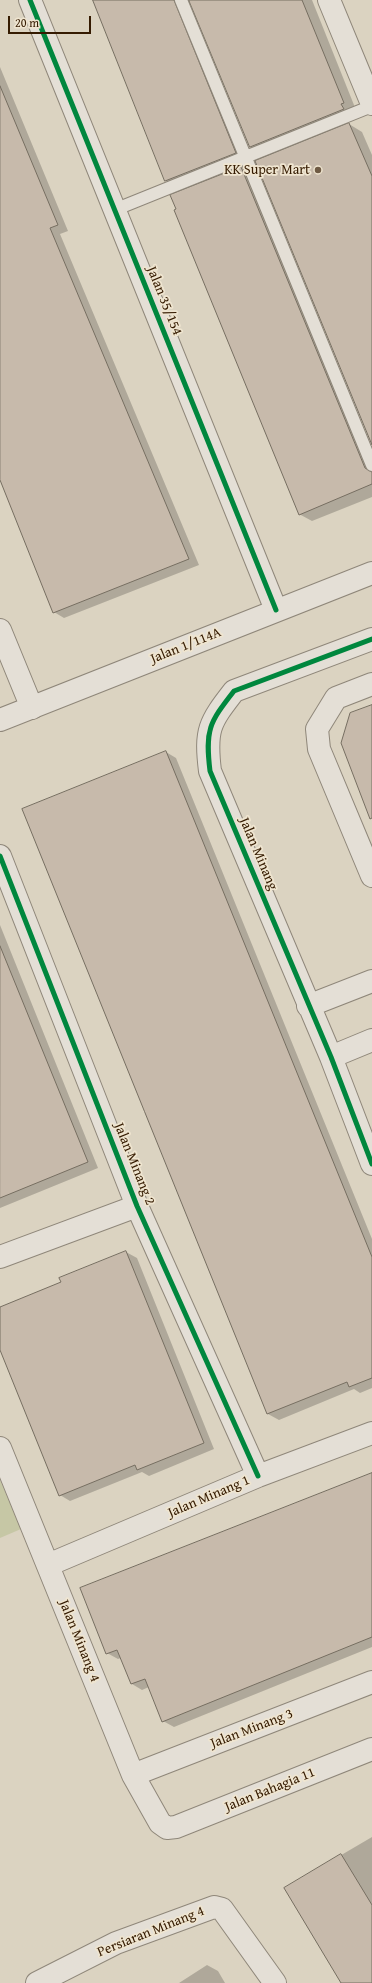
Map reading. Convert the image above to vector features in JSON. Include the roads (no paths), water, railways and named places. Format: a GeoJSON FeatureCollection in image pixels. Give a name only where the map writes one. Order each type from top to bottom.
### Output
{"type":"FeatureCollection","features":[{"type":"Feature","properties":{"kind":"street","name":"Jalan 35/154"},"geometry":{"type":"LineString","coordinates":[[30,0],[276,610]]}},
{"type":"Feature","properties":{"kind":"street"},"geometry":{"type":"LineString","coordinates":[[329,0],[372,105]]}},
{"type":"Feature","properties":{"kind":"street","name":"Jalan 1/114A"},"geometry":{"type":"LineString","coordinates":[[0,720],[372,573]]}},
{"type":"Feature","properties":{"kind":"street"},"geometry":{"type":"LineString","coordinates":[[0,630],[32,708]]}},
{"type":"Feature","properties":{"kind":"street","name":"Jalan Minang"},"geometry":{"type":"LineString","coordinates":[[372,639],[234,691],[219,710],[209,729],[208,750],[210,771],[308,1006],[331,1057],[372,1164]]}},
{"type":"Feature","properties":{"kind":"street"},"geometry":{"type":"LineString","coordinates":[[372,684],[336,698],[324,715],[317,729],[319,749],[372,876]]}},
{"type":"Feature","properties":{"kind":"street","name":"Jalan Minang 2"},"geometry":{"type":"LineString","coordinates":[[0,856],[137,1206],[258,1476]]}},
{"type":"Feature","properties":{"kind":"street"},"geometry":{"type":"LineString","coordinates":[[308,1006],[372,981]]}},
{"type":"Feature","properties":{"kind":"street"},"geometry":{"type":"LineString","coordinates":[[331,1057],[372,1040]]}},
{"type":"Feature","properties":{"kind":"street"},"geometry":{"type":"LineString","coordinates":[[0,1256],[137,1206]]}},
{"type":"Feature","properties":{"kind":"street","name":"Jalan Minang 1"},"geometry":{"type":"LineString","coordinates":[[48,1565],[258,1476],[372,1433]]}},
{"type":"Feature","properties":{"kind":"street","name":"Jalan Minang 4"},"geometry":{"type":"LineString","coordinates":[[0,1448],[133,1775],[160,1823],[167,1828]]}},
{"type":"Feature","properties":{"kind":"street","name":"Jalan Minang 3"},"geometry":{"type":"LineString","coordinates":[[133,1775],[372,1682]]}},
{"type":"Feature","properties":{"kind":"street","name":"Jalan Bahagia 11"},"geometry":{"type":"LineString","coordinates":[[167,1828],[176,1827],[372,1749]]}},
{"type":"Feature","properties":{"kind":"street","name":"Persiaran Minang 4"},"geometry":{"type":"LineString","coordinates":[[37,1983],[116,1943],[214,1907],[222,1909],[274,1983]]}},
{"type":"Feature","properties":{"kind":"lane"},"geometry":{"type":"LineString","coordinates":[[181,0],[372,465]]}},
{"type":"Feature","properties":{"kind":"lane"},"geometry":{"type":"LineString","coordinates":[[114,210],[372,105]]}},
{"type":"Feature","properties":{"kind":"place","name":"KK Super Mart"},"geometry":{"type":"Point","coordinates":[318,170]}}]}
